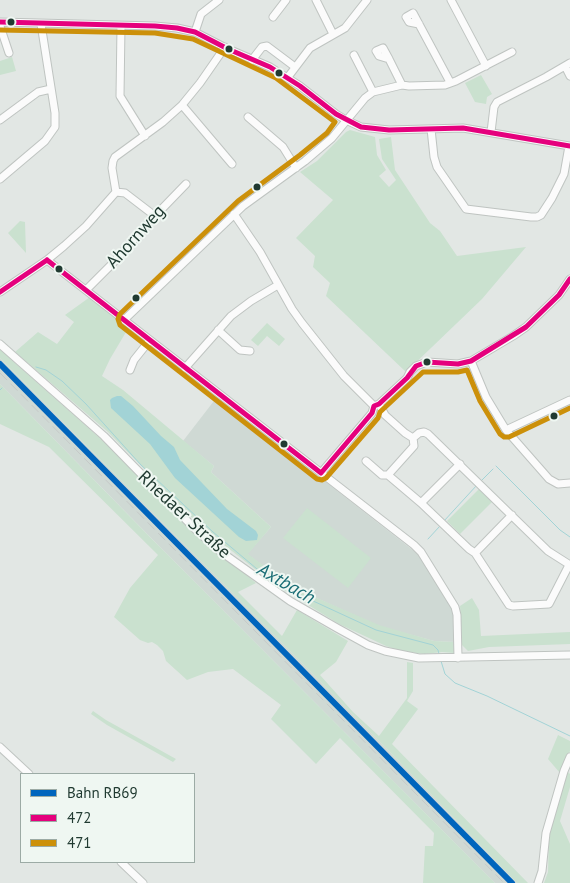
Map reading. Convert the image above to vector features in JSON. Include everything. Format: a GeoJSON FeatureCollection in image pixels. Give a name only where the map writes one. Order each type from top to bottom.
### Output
{"type":"FeatureCollection","features":[{"type":"Feature","properties":{"kind":"street"},"geometry":{"type":"LineString","coordinates":[[195,32],[201,14],[218,0]]}},
{"type":"Feature","properties":{"kind":"street"},"geometry":{"type":"LineString","coordinates":[[273,17],[286,0]]}},
{"type":"Feature","properties":{"kind":"street"},"geometry":{"type":"LineString","coordinates":[[316,0],[333,34]]}},
{"type":"Feature","properties":{"kind":"street"},"geometry":{"type":"LineString","coordinates":[[288,77],[310,48],[345,28],[367,0]]}},
{"type":"Feature","properties":{"kind":"street"},"geometry":{"type":"LineString","coordinates":[[451,0],[486,66]]}},
{"type":"Feature","properties":{"kind":"street"},"geometry":{"type":"LineString","coordinates":[[9,52],[0,24],[162,27],[195,32],[288,77],[346,120],[361,127],[376,129],[463,128],[569,146],[564,174],[552,198],[541,215],[537,217],[466,209],[437,167],[431,129]]}},
{"type":"Feature","properties":{"kind":"street"},"geometry":{"type":"LineString","coordinates":[[0,179],[51,134],[55,127],[56,122],[41,24]]}},
{"type":"Feature","properties":{"kind":"street"},"geometry":{"type":"LineString","coordinates":[[419,24],[450,82]]}},
{"type":"Feature","properties":{"kind":"street"},"geometry":{"type":"LineString","coordinates":[[121,26],[120,96],[146,136]]}},
{"type":"Feature","properties":{"kind":"street"},"geometry":{"type":"LineString","coordinates":[[252,60],[262,48],[267,46],[295,67]]}},
{"type":"Feature","properties":{"kind":"street"},"geometry":{"type":"LineString","coordinates":[[116,192],[112,168],[115,157],[146,136],[182,104],[200,83],[225,47]]}},
{"type":"Feature","properties":{"kind":"street"},"geometry":{"type":"LineString","coordinates":[[124,319],[234,214],[270,185],[296,168],[332,138],[365,98],[373,92],[402,85],[445,85],[512,52]]}},
{"type":"Feature","properties":{"kind":"street"},"geometry":{"type":"LineString","coordinates":[[354,55],[373,92]]}},
{"type":"Feature","properties":{"kind":"street"},"geometry":{"type":"LineString","coordinates":[[389,59],[402,85]]}},
{"type":"Feature","properties":{"kind":"street"},"geometry":{"type":"LineString","coordinates":[[491,132],[494,107],[498,102],[567,64],[570,76]]}},
{"type":"Feature","properties":{"kind":"street"},"geometry":{"type":"LineString","coordinates":[[0,120],[38,92],[51,89]]}},
{"type":"Feature","properties":{"kind":"street"},"geometry":{"type":"LineString","coordinates":[[182,104],[232,164]]}},
{"type":"Feature","properties":{"kind":"street"},"geometry":{"type":"LineString","coordinates":[[248,117],[283,148],[296,168]]}},
{"type":"Feature","properties":{"kind":"street","name":"Ahornweg"},"geometry":{"type":"LineString","coordinates":[[86,290],[186,184]]}},
{"type":"Feature","properties":{"kind":"street"},"geometry":{"type":"LineString","coordinates":[[116,192],[125,193],[155,216]]}},
{"type":"Feature","properties":{"kind":"street"},"geometry":{"type":"LineString","coordinates":[[0,292],[47,260],[86,226],[116,192]]}},
{"type":"Feature","properties":{"kind":"street"},"geometry":{"type":"LineString","coordinates":[[234,214],[260,252],[292,309],[326,354],[344,376],[375,407],[412,438],[414,446],[388,475]]}},
{"type":"Feature","properties":{"kind":"street"},"geometry":{"type":"LineString","coordinates":[[47,260],[421,552],[455,607],[457,615],[458,658]]}},
{"type":"Feature","properties":{"kind":"street"},"geometry":{"type":"LineString","coordinates":[[321,473],[375,407],[407,378],[410,372],[418,365],[427,362],[458,364],[471,361],[526,326],[559,295],[570,280]]}},
{"type":"Feature","properties":{"kind":"street"},"geometry":{"type":"LineString","coordinates":[[185,368],[218,330],[242,307],[278,284]]}},
{"type":"Feature","properties":{"kind":"street"},"geometry":{"type":"LineString","coordinates":[[218,330],[240,350],[250,351]]}},
{"type":"Feature","properties":{"kind":"street"},"geometry":{"type":"LineString","coordinates":[[130,370],[134,360],[150,340]]}},
{"type":"Feature","properties":{"kind":"street","name":"Rhedaer Straße"},"geometry":{"type":"LineString","coordinates":[[0,344],[104,436],[217,549],[290,602],[368,645],[401,656],[433,659],[570,655]]}},
{"type":"Feature","properties":{"kind":"street"},"geometry":{"type":"LineString","coordinates":[[471,361],[486,396],[506,430],[549,479],[558,484],[569,485]]}},
{"type":"Feature","properties":{"kind":"street"},"geometry":{"type":"LineString","coordinates":[[506,430],[570,400]]}},
{"type":"Feature","properties":{"kind":"street"},"geometry":{"type":"LineString","coordinates":[[366,462],[382,475],[388,475],[475,553],[507,602],[513,606],[549,604],[570,565],[548,551],[428,434],[424,432],[419,433],[412,438]]}},
{"type":"Feature","properties":{"kind":"street"},"geometry":{"type":"LineString","coordinates":[[421,503],[460,464]]}},
{"type":"Feature","properties":{"kind":"street"},"geometry":{"type":"LineString","coordinates":[[475,553],[512,515]]}},
{"type":"Feature","properties":{"kind":"street"},"geometry":{"type":"LineString","coordinates":[[0,747],[28,773]]}},
{"type":"Feature","properties":{"kind":"street"},"geometry":{"type":"LineString","coordinates":[[538,883],[542,871],[546,833],[564,771],[570,757]]}},
{"type":"Feature","properties":{"kind":"street"},"geometry":{"type":"LineString","coordinates":[[122,863],[143,883]]}},
{"type":"Feature","properties":{"kind":"shaded area"},"geometry":{"type":"Polygon","coordinates":[[[0,358],[517,883],[495,883],[164,551],[0,384],[0,358]]]}},
{"type":"Feature","properties":{"kind":"shaded area"},"geometry":{"type":"Polygon","coordinates":[[[217,397],[419,555],[453,608],[455,642],[434,641],[379,626],[294,588],[247,554],[271,527],[211,472],[214,466],[183,441],[217,397]]]}},
{"type":"Feature","properties":{"kind":"green space"},"geometry":{"type":"Polygon","coordinates":[[[12,57],[16,71],[0,75],[0,61],[12,57]]]}},
{"type":"Feature","properties":{"kind":"green space"},"geometry":{"type":"Polygon","coordinates":[[[481,75],[492,94],[487,97],[486,104],[475,102],[465,83],[481,75]]]}},
{"type":"Feature","properties":{"kind":"green space"},"geometry":{"type":"Polygon","coordinates":[[[350,130],[375,137],[377,155],[386,170],[379,176],[389,187],[396,180],[382,159],[379,139],[391,137],[395,170],[430,223],[440,231],[457,256],[526,247],[482,299],[406,372],[326,296],[330,283],[313,267],[315,256],[296,238],[333,200],[300,172],[317,161],[350,130]]]}},
{"type":"Feature","properties":{"kind":"green space"},"geometry":{"type":"Polygon","coordinates":[[[20,221],[25,222],[26,253],[8,233],[20,221]]]}},
{"type":"Feature","properties":{"kind":"green space"},"geometry":{"type":"Polygon","coordinates":[[[90,297],[129,327],[102,376],[123,390],[214,466],[211,472],[271,527],[248,554],[294,588],[379,625],[434,641],[455,642],[454,653],[424,654],[402,651],[386,646],[339,624],[274,584],[200,526],[108,432],[15,352],[38,332],[57,344],[74,322],[65,315],[90,297]]]}},
{"type":"Feature","properties":{"kind":"green space"},"geometry":{"type":"Polygon","coordinates":[[[267,323],[285,339],[279,346],[267,336],[258,346],[251,340],[267,323]]]}},
{"type":"Feature","properties":{"kind":"green space"},"geometry":{"type":"Polygon","coordinates":[[[0,348],[102,440],[194,532],[256,583],[238,592],[282,636],[297,610],[348,641],[336,662],[320,675],[353,712],[379,736],[407,698],[407,662],[413,663],[413,691],[407,701],[418,709],[392,744],[528,883],[517,883],[0,358],[0,348]]]}},
{"type":"Feature","properties":{"kind":"green space"},"geometry":{"type":"Polygon","coordinates":[[[0,384],[495,883],[423,883],[425,846],[433,846],[434,833],[340,738],[316,764],[271,719],[281,705],[233,669],[208,672],[187,680],[166,661],[163,651],[157,645],[140,640],[114,617],[130,588],[158,555],[49,447],[0,424],[0,384]]]}},
{"type":"Feature","properties":{"kind":"green space"},"geometry":{"type":"Polygon","coordinates":[[[479,489],[492,502],[460,534],[447,521],[479,489]]]}},
{"type":"Feature","properties":{"kind":"green space"},"geometry":{"type":"Polygon","coordinates":[[[307,508],[371,558],[348,588],[283,538],[307,508]]]}},
{"type":"Feature","properties":{"kind":"green space"},"geometry":{"type":"Polygon","coordinates":[[[472,598],[479,610],[481,636],[570,632],[570,644],[489,647],[468,651],[462,645],[460,606],[472,598]]]}},
{"type":"Feature","properties":{"kind":"green space"},"geometry":{"type":"Polygon","coordinates":[[[93,711],[176,759],[173,762],[107,725],[91,714],[93,711]]]}},
{"type":"Feature","properties":{"kind":"green space"},"geometry":{"type":"Polygon","coordinates":[[[558,735],[570,741],[570,751],[560,773],[548,759],[558,735]]]}},
{"type":"Feature","properties":{"kind":"green space"},"geometry":{"type":"Polygon","coordinates":[[[567,771],[570,774],[570,787],[560,821],[570,844],[570,883],[544,883],[548,872],[549,834],[567,771]]]}},
{"type":"Feature","properties":{"kind":"water"},"geometry":{"type":"Polygon","coordinates":[[[121,396],[133,406],[174,447],[180,460],[227,509],[256,531],[258,535],[257,540],[246,541],[239,537],[175,478],[150,444],[111,408],[110,400],[121,396]]]}},
{"type":"Feature","properties":{"kind":"waterway","name":"Axtbach"},"geometry":{"type":"LineString","coordinates":[[36,367],[46,370],[62,381],[86,404],[141,465],[213,532],[263,574],[285,588],[376,630],[433,645],[439,654]]}},
{"type":"Feature","properties":{"kind":"waterway"},"geometry":{"type":"LineString","coordinates":[[496,466],[560,530],[570,537]]}},
{"type":"Feature","properties":{"kind":"waterway"},"geometry":{"type":"LineString","coordinates":[[481,481],[493,469]]}},
{"type":"Feature","properties":{"kind":"waterway"},"geometry":{"type":"LineString","coordinates":[[444,521],[477,485]]}},
{"type":"Feature","properties":{"kind":"waterway"},"geometry":{"type":"LineString","coordinates":[[428,539],[440,526]]}},
{"type":"Feature","properties":{"kind":"waterway","name":"Axtbach"},"geometry":{"type":"LineString","coordinates":[[441,661],[445,674],[455,683],[487,696],[570,736]]}},
{"type":"Feature","properties":{"kind":"railway"},"geometry":{"type":"LineString","coordinates":[[0,373],[504,883]]}},
{"type":"Feature","properties":{"kind":"rail line","name":"RB69"},"geometry":{"type":"LineString","coordinates":[[0,364],[512,883]]}},
{"type":"Feature","properties":{"kind":"transit line","name":"472"},"geometry":{"type":"LineString","coordinates":[[0,22],[177,28],[195,32],[270,67],[300,86],[336,114],[361,127],[389,130],[463,128],[570,146]]}},
{"type":"Feature","properties":{"kind":"transit line","name":"471"},"geometry":{"type":"LineString","coordinates":[[0,30],[155,33],[193,39],[276,78],[335,122],[327,133],[300,155],[238,201],[120,314],[118,319],[120,325],[317,479],[322,480],[326,478],[378,418],[380,412],[423,372],[458,372],[467,370],[480,401],[500,434],[504,437],[509,437],[570,408]]}},
{"type":"Feature","properties":{"kind":"transit line","name":"472"},"geometry":{"type":"LineString","coordinates":[[47,260],[321,473]]}},
{"type":"Feature","properties":{"kind":"transit line","name":"472"},"geometry":{"type":"LineString","coordinates":[[0,292],[47,260]]}},
{"type":"Feature","properties":{"kind":"transit line","name":"472"},"geometry":{"type":"LineString","coordinates":[[321,473],[372,413],[374,406],[379,404],[407,378],[416,366],[427,362],[458,364],[471,361],[526,327],[559,295],[570,279]]}}]}
